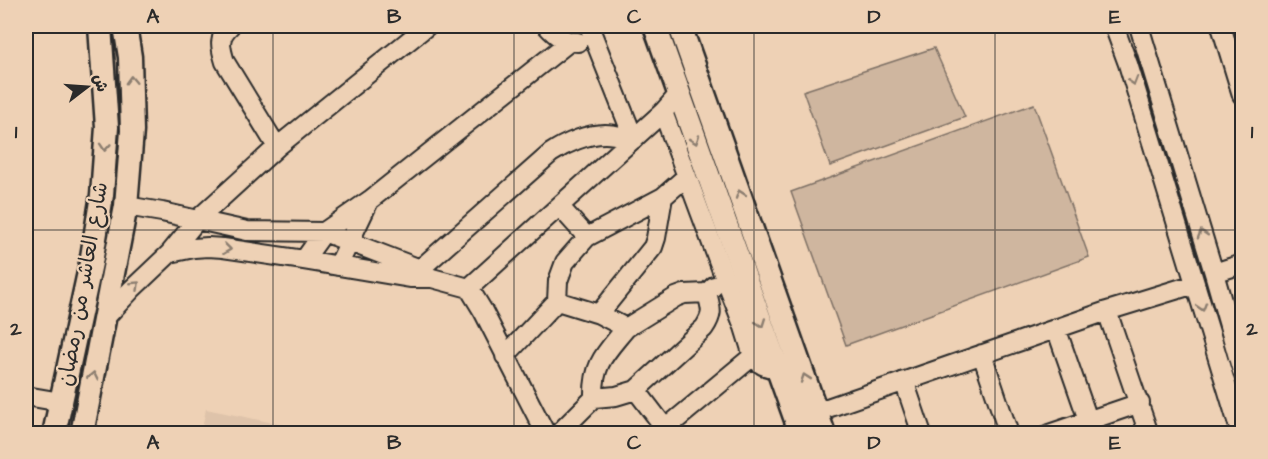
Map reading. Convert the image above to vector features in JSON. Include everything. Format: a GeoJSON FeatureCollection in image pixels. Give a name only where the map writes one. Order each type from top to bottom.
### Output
{"type":"FeatureCollection","features":[{"type":"Feature","properties":{"kind":"main road","name":"شارع العاشر من رمضان"},"geometry":{"type":"LineString","coordinates":[[54,434],[91,263],[102,195],[107,127],[100,26]]}},
{"type":"Feature","properties":{"kind":"main road","name":"شارع العاشر من رمضان"},"geometry":{"type":"LineString","coordinates":[[82,434],[126,206],[132,130],[130,57],[125,26]]}},
{"type":"Feature","properties":{"kind":"main road"},"geometry":{"type":"LineString","coordinates":[[655,26],[801,434]]}},
{"type":"Feature","properties":{"kind":"main road"},"geometry":{"type":"LineString","coordinates":[[680,26],[820,423]]}},
{"type":"Feature","properties":{"kind":"street"},"geometry":{"type":"LineString","coordinates":[[230,26],[221,37],[225,62],[277,147]]}},
{"type":"Feature","properties":{"kind":"street"},"geometry":{"type":"LineString","coordinates":[[104,319],[170,253],[197,220],[277,147],[427,26]]}},
{"type":"Feature","properties":{"kind":"street"},"geometry":{"type":"LineString","coordinates":[[547,26],[560,39],[569,42]]}},
{"type":"Feature","properties":{"kind":"street"},"geometry":{"type":"LineString","coordinates":[[1114,26],[1128,64],[1241,434]]}},
{"type":"Feature","properties":{"kind":"street"},"geometry":{"type":"LineString","coordinates":[[1138,26],[1242,371]]}},
{"type":"Feature","properties":{"kind":"street"},"geometry":{"type":"LineString","coordinates":[[1221,26],[1242,95]]}},
{"type":"Feature","properties":{"kind":"street"},"geometry":{"type":"LineString","coordinates":[[304,260],[324,232],[370,200],[569,42],[592,34],[634,139]]}},
{"type":"Feature","properties":{"kind":"street"},"geometry":{"type":"LineString","coordinates":[[469,288],[634,139],[679,94]]}},
{"type":"Feature","properties":{"kind":"street"},"geometry":{"type":"LineString","coordinates":[[663,112],[753,356],[759,364],[777,368]]}},
{"type":"Feature","properties":{"kind":"street"},"geometry":{"type":"LineString","coordinates":[[1146,122],[1166,116]]}},
{"type":"Feature","properties":{"kind":"street"},"geometry":{"type":"LineString","coordinates":[[421,275],[551,153],[569,143],[601,134],[634,139]]}},
{"type":"Feature","properties":{"kind":"street"},"geometry":{"type":"LineString","coordinates":[[505,356],[557,301],[558,281],[565,262],[587,237],[663,197],[687,176]]}},
{"type":"Feature","properties":{"kind":"street"},"geometry":{"type":"LineString","coordinates":[[599,314],[652,247],[656,238],[663,197]]}},
{"type":"Feature","properties":{"kind":"street"},"geometry":{"type":"LineString","coordinates":[[338,266],[370,200]]}},
{"type":"Feature","properties":{"kind":"street"},"geometry":{"type":"LineString","coordinates":[[126,206],[247,231],[324,232],[350,241],[421,275]]}},
{"type":"Feature","properties":{"kind":"street"},"geometry":{"type":"LineString","coordinates":[[560,207],[587,237]]}},
{"type":"Feature","properties":{"kind":"street"},"geometry":{"type":"LineString","coordinates":[[170,253],[183,249],[208,247],[338,266],[421,275],[469,288],[546,434]]}},
{"type":"Feature","properties":{"kind":"street"},"geometry":{"type":"LineString","coordinates":[[1214,273],[1242,264]]}},
{"type":"Feature","properties":{"kind":"street"},"geometry":{"type":"LineString","coordinates":[[594,398],[598,364],[626,328],[676,297],[692,293],[707,293],[724,276]]}},
{"type":"Feature","properties":{"kind":"street"},"geometry":{"type":"LineString","coordinates":[[820,423],[904,381],[1107,310],[1195,284]]}},
{"type":"Feature","properties":{"kind":"street"},"geometry":{"type":"LineString","coordinates":[[558,434],[594,398],[616,396],[636,390],[704,328],[710,319],[711,310],[707,293]]}},
{"type":"Feature","properties":{"kind":"street"},"geometry":{"type":"LineString","coordinates":[[557,301],[599,314],[626,328]]}},
{"type":"Feature","properties":{"kind":"street"},"geometry":{"type":"LineString","coordinates":[[1107,310],[1149,434]]}},
{"type":"Feature","properties":{"kind":"street"},"geometry":{"type":"LineString","coordinates":[[1056,328],[1091,427]]}},
{"type":"Feature","properties":{"kind":"street"},"geometry":{"type":"LineString","coordinates":[[982,354],[1009,434]]}},
{"type":"Feature","properties":{"kind":"street"},"geometry":{"type":"LineString","coordinates":[[636,390],[662,431],[753,356]]}},
{"type":"Feature","properties":{"kind":"street"},"geometry":{"type":"LineString","coordinates":[[904,381],[922,434]]}},
{"type":"Feature","properties":{"kind":"street"},"geometry":{"type":"LineString","coordinates":[[26,396],[61,402]]}},
{"type":"Feature","properties":{"kind":"street"},"geometry":{"type":"LineString","coordinates":[[1049,434],[1091,427],[1140,404]]}},
{"type":"Feature","properties":{"kind":"shaded area"},"geometry":{"type":"Polygon","coordinates":[[[934,48],[965,117],[830,166],[803,91],[934,48]]]}},
{"type":"Feature","properties":{"kind":"shaded area"},"geometry":{"type":"Polygon","coordinates":[[[1034,104],[1089,257],[846,345],[791,192],[1034,104]]]}},
{"type":"Feature","properties":{"kind":"shaded area"},"geometry":{"type":"Polygon","coordinates":[[[206,409],[323,433],[201,433],[206,409]]]}}]}
